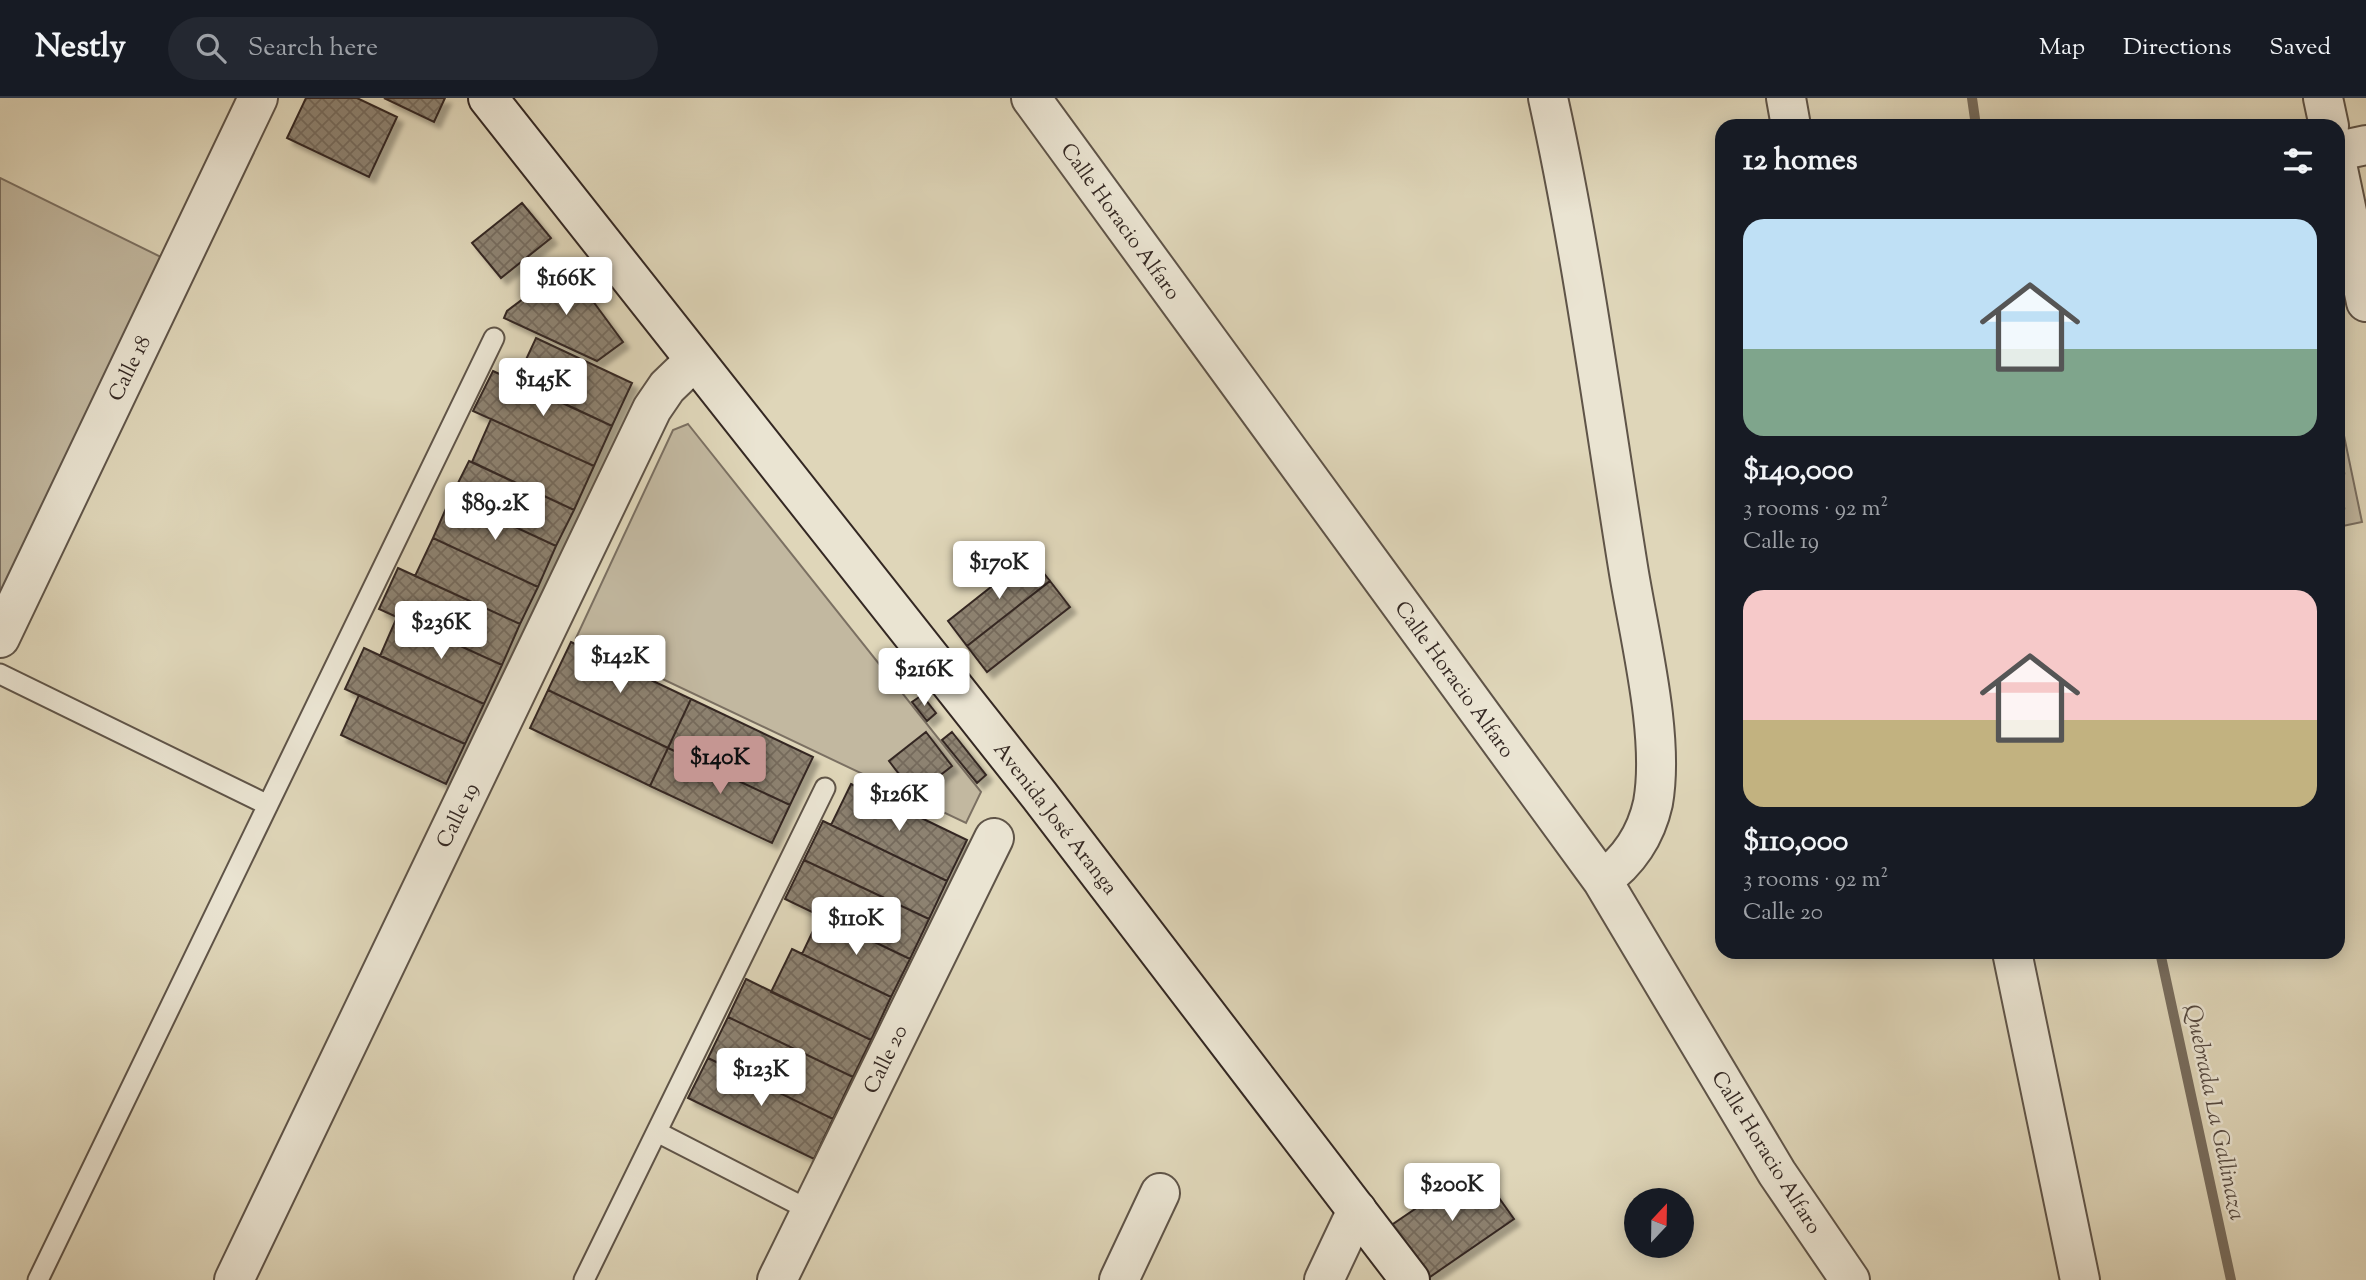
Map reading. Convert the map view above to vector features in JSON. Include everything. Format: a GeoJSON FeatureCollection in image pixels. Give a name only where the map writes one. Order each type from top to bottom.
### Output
{"type":"FeatureCollection","features":[{"type":"Feature","properties":{"kind":"street","name":"Calle 18"},"geometry":{"type":"LineString","coordinates":[[0,638],[258,98]]}},
{"type":"Feature","properties":{"kind":"street","name":"Avenida José Aranga"},"geometry":{"type":"LineString","coordinates":[[488,98],[1039,795],[1409,1280]]}},
{"type":"Feature","properties":{"kind":"street","name":"Calle Horacio Alfaro"},"geometry":{"type":"LineString","coordinates":[[1031,98],[1602,880],[1777,1173],[1850,1280]]}},
{"type":"Feature","properties":{"kind":"street"},"geometry":{"type":"LineString","coordinates":[[1548,98],[1622,533],[1656,762],[1653,803],[1642,835],[1622,866],[1602,880]]}},
{"type":"Feature","properties":{"kind":"street"},"geometry":{"type":"LineString","coordinates":[[1786,98],[1790,119]]}},
{"type":"Feature","properties":{"kind":"street"},"geometry":{"type":"LineString","coordinates":[[2323,98],[2328,119]]}},
{"type":"Feature","properties":{"kind":"street"},"geometry":{"type":"LineString","coordinates":[[2345,150],[2366,145]]}},
{"type":"Feature","properties":{"kind":"street"},"geometry":{"type":"LineString","coordinates":[[2345,202],[2366,302]]}},
{"type":"Feature","properties":{"kind":"street","name":"Calle 19"},"geometry":{"type":"LineString","coordinates":[[233,1280],[652,409],[667,387],[694,360]]}},
{"type":"Feature","properties":{"kind":"street","name":"Calle 20"},"geometry":{"type":"LineString","coordinates":[[777,1280],[994,838]]}},
{"type":"Feature","properties":{"kind":"street"},"geometry":{"type":"LineString","coordinates":[[2013,959],[2080,1280]]}},
{"type":"Feature","properties":{"kind":"street"},"geometry":{"type":"LineString","coordinates":[[1119,1280],[1160,1193]]}},
{"type":"Feature","properties":{"kind":"street"},"geometry":{"type":"LineString","coordinates":[[1324,1280],[1357,1210]]}},
{"type":"Feature","properties":{"kind":"lane"},"geometry":{"type":"LineString","coordinates":[[38,1280],[494,338]]}},
{"type":"Feature","properties":{"kind":"lane"},"geometry":{"type":"LineString","coordinates":[[0,674],[268,805]]}},
{"type":"Feature","properties":{"kind":"lane"},"geometry":{"type":"LineString","coordinates":[[584,1280],[825,788]]}},
{"type":"Feature","properties":{"kind":"lane"},"geometry":{"type":"LineString","coordinates":[[657,1132],[811,1211]]}},
{"type":"Feature","properties":{"kind":"green space"},"geometry":{"type":"Polygon","coordinates":[[[0,178],[163,258],[0,604],[0,178]]]}},
{"type":"Feature","properties":{"kind":"green space"},"geometry":{"type":"Polygon","coordinates":[[[688,424],[981,792],[966,823],[576,638],[673,430],[688,424]]]}},
{"type":"Feature","properties":{"kind":"green space"},"geometry":{"type":"Polygon","coordinates":[[[2345,441],[2362,522],[2345,526],[2345,441]]]}},
{"type":"Feature","properties":{"kind":"building"},"geometry":{"type":"Polygon","coordinates":[[[306,98],[357,98],[397,117],[369,177],[287,138],[306,98]]]}},
{"type":"Feature","properties":{"kind":"building"},"geometry":{"type":"Polygon","coordinates":[[[384,98],[445,98],[434,122],[384,98]]]}},
{"type":"Feature","properties":{"kind":"building"},"geometry":{"type":"Polygon","coordinates":[[[522,203],[551,238],[501,278],[472,243],[522,203]]]}},
{"type":"Feature","properties":{"kind":"building"},"geometry":{"type":"Polygon","coordinates":[[[567,266],[623,342],[597,361],[504,318],[507,311],[567,266]]]}},
{"type":"Feature","properties":{"kind":"building"},"geometry":{"type":"Polygon","coordinates":[[[536,338],[632,383],[612,426],[516,381],[536,338]]]}},
{"type":"Feature","properties":{"kind":"building"},"geometry":{"type":"Polygon","coordinates":[[[493,371],[612,426],[594,466],[473,411],[493,371]]]}},
{"type":"Feature","properties":{"kind":"building"},"geometry":{"type":"Polygon","coordinates":[[[491,419],[594,466],[574,510],[472,462],[491,419]]]}},
{"type":"Feature","properties":{"kind":"building"},"geometry":{"type":"Polygon","coordinates":[[[469,461],[574,510],[556,546],[451,497],[469,461]]]}},
{"type":"Feature","properties":{"kind":"building"},"geometry":{"type":"Polygon","coordinates":[[[451,497],[556,546],[538,587],[433,538],[451,497]]]}},
{"type":"Feature","properties":{"kind":"building"},"geometry":{"type":"Polygon","coordinates":[[[433,538],[538,587],[520,624],[415,576],[433,538]]]}},
{"type":"Feature","properties":{"kind":"building"},"geometry":{"type":"Polygon","coordinates":[[[1030,556],[1050,581],[967,646],[948,621],[1030,556]]]}},
{"type":"Feature","properties":{"kind":"building"},"geometry":{"type":"Polygon","coordinates":[[[398,568],[520,624],[502,665],[379,609],[398,568]]]}},
{"type":"Feature","properties":{"kind":"building"},"geometry":{"type":"Polygon","coordinates":[[[1050,581],[1070,607],[987,672],[967,646],[1050,581]]]}},
{"type":"Feature","properties":{"kind":"building"},"geometry":{"type":"Polygon","coordinates":[[[397,617],[502,665],[484,704],[380,656],[397,617]]]}},
{"type":"Feature","properties":{"kind":"building"},"geometry":{"type":"Polygon","coordinates":[[[571,642],[691,699],[668,748],[548,690],[571,642]]]}},
{"type":"Feature","properties":{"kind":"building"},"geometry":{"type":"Polygon","coordinates":[[[364,648],[484,704],[465,744],[345,689],[364,648]]]}},
{"type":"Feature","properties":{"kind":"building"},"geometry":{"type":"Polygon","coordinates":[[[548,690],[668,748],[650,786],[530,728],[548,690]]]}},
{"type":"Feature","properties":{"kind":"building"},"geometry":{"type":"Polygon","coordinates":[[[359,695],[465,744],[446,784],[341,735],[359,695]]]}},
{"type":"Feature","properties":{"kind":"building"},"geometry":{"type":"Polygon","coordinates":[[[922,695],[936,713],[927,721],[912,702],[922,695]]]}},
{"type":"Feature","properties":{"kind":"building"},"geometry":{"type":"Polygon","coordinates":[[[691,699],[813,757],[790,805],[668,748],[691,699]]]}},
{"type":"Feature","properties":{"kind":"building"},"geometry":{"type":"Polygon","coordinates":[[[926,732],[952,766],[915,795],[889,761],[926,732]]]}},
{"type":"Feature","properties":{"kind":"building"},"geometry":{"type":"Polygon","coordinates":[[[952,732],[986,775],[977,783],[942,740],[952,732]]]}},
{"type":"Feature","properties":{"kind":"building"},"geometry":{"type":"Polygon","coordinates":[[[668,748],[790,805],[772,843],[650,786],[668,748]]]}},
{"type":"Feature","properties":{"kind":"building"},"geometry":{"type":"Polygon","coordinates":[[[851,784],[967,840],[947,881],[831,825],[851,784]]]}},
{"type":"Feature","properties":{"kind":"building"},"geometry":{"type":"Polygon","coordinates":[[[823,821],[947,881],[929,919],[804,860],[823,821]]]}},
{"type":"Feature","properties":{"kind":"building"},"geometry":{"type":"Polygon","coordinates":[[[804,860],[929,919],[910,959],[785,899],[804,860]]]}},
{"type":"Feature","properties":{"kind":"building"},"geometry":{"type":"Polygon","coordinates":[[[820,916],[910,959],[891,997],[802,954],[820,916]]]}},
{"type":"Feature","properties":{"kind":"building"},"geometry":{"type":"Polygon","coordinates":[[[792,949],[891,997],[871,1040],[771,992],[792,949]]]}},
{"type":"Feature","properties":{"kind":"building"},"geometry":{"type":"Polygon","coordinates":[[[746,979],[871,1040],[853,1077],[728,1017],[746,979]]]}},
{"type":"Feature","properties":{"kind":"building"},"geometry":{"type":"Polygon","coordinates":[[[728,1017],[853,1077],[833,1119],[708,1058],[728,1017]]]}},
{"type":"Feature","properties":{"kind":"building"},"geometry":{"type":"Polygon","coordinates":[[[708,1058],[833,1119],[814,1159],[688,1098],[708,1058]]]}},
{"type":"Feature","properties":{"kind":"building"},"geometry":{"type":"Polygon","coordinates":[[[1477,1167],[1514,1219],[1427,1279],[1390,1226],[1477,1167]]]}},
{"type":"Feature","properties":{"kind":"waterway","name":"Quebrada La Gallinaza"},"geometry":{"type":"LineString","coordinates":[[1972,98],[1975,119]]}},
{"type":"Feature","properties":{"kind":"waterway","name":"Quebrada La Gallinaza"},"geometry":{"type":"LineString","coordinates":[[2162,959],[2231,1280]]}}]}
